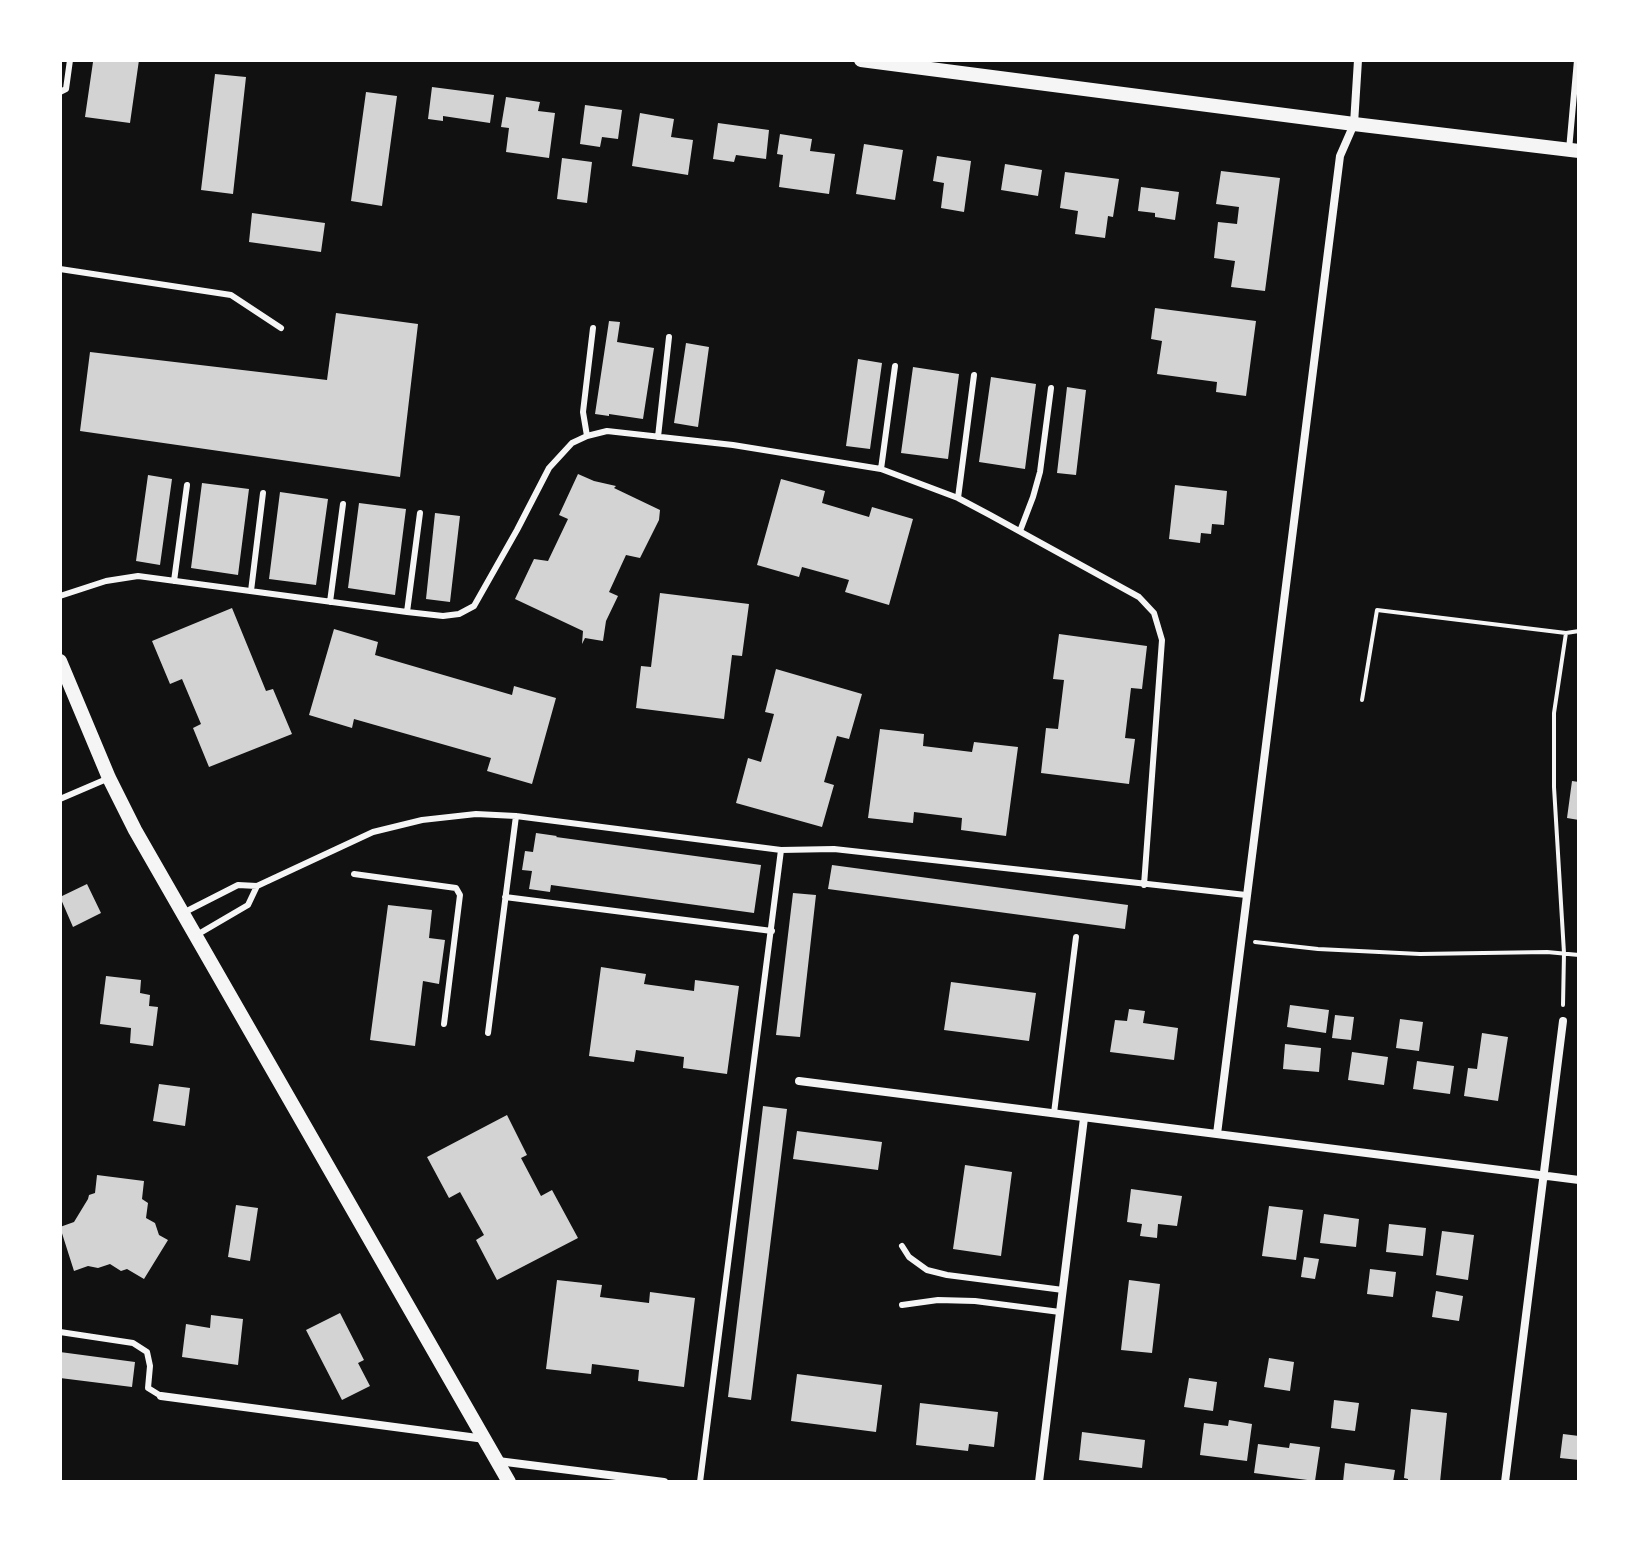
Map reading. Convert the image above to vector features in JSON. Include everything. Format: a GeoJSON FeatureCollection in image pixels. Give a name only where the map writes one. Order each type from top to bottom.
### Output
{"type":"FeatureCollection","features":[{"type":"Feature","properties":{"kind":"street"},"geometry":{"type":"LineString","coordinates":[[861,60],[963,67],[1354,124],[1574,150]]}},
{"type":"Feature","properties":{"kind":"street"},"geometry":{"type":"LineString","coordinates":[[1217,1134],[1340,156],[1354,124],[1358,60]]}},
{"type":"Feature","properties":{"kind":"street"},"geometry":{"type":"LineString","coordinates":[[60,661],[109,778],[135,830],[509,1482]]}},
{"type":"Feature","properties":{"kind":"street"},"geometry":{"type":"LineString","coordinates":[[1505,1482],[1563,1021]]}},
{"type":"Feature","properties":{"kind":"street"},"geometry":{"type":"LineString","coordinates":[[799,1081],[1579,1180]]}},
{"type":"Feature","properties":{"kind":"street"},"geometry":{"type":"LineString","coordinates":[[1039,1482],[1084,1118]]}},
{"type":"Feature","properties":{"kind":"street"},"geometry":{"type":"LineString","coordinates":[[161,1396],[485,1439]]}},
{"type":"Feature","properties":{"kind":"street"},"geometry":{"type":"LineString","coordinates":[[498,1461],[664,1482]]}},
{"type":"Feature","properties":{"kind":"lane"},"geometry":{"type":"LineString","coordinates":[[60,92],[66,89],[70,60]]}},
{"type":"Feature","properties":{"kind":"lane"},"geometry":{"type":"LineString","coordinates":[[1574,150],[1577,60]]}},
{"type":"Feature","properties":{"kind":"lane"},"geometry":{"type":"LineString","coordinates":[[60,74],[69,71]]}},
{"type":"Feature","properties":{"kind":"lane"},"geometry":{"type":"LineString","coordinates":[[60,269],[231,295],[281,328]]}},
{"type":"Feature","properties":{"kind":"lane"},"geometry":{"type":"LineString","coordinates":[[587,436],[583,412],[593,328]]}},
{"type":"Feature","properties":{"kind":"lane"},"geometry":{"type":"LineString","coordinates":[[658,437],[669,337]]}},
{"type":"Feature","properties":{"kind":"lane"},"geometry":{"type":"LineString","coordinates":[[881,469],[895,366]]}},
{"type":"Feature","properties":{"kind":"lane"},"geometry":{"type":"LineString","coordinates":[[958,498],[974,375]]}},
{"type":"Feature","properties":{"kind":"lane"},"geometry":{"type":"LineString","coordinates":[[1020,531],[1040,472],[1051,388]]}},
{"type":"Feature","properties":{"kind":"lane"},"geometry":{"type":"LineString","coordinates":[[60,596],[106,581],[138,576],[407,612],[443,616],[459,614],[474,606],[549,468],[572,443],[607,431],[733,445],[881,469],[958,498],[1139,597],[1154,613],[1162,640],[1144,885]]}},
{"type":"Feature","properties":{"kind":"lane"},"geometry":{"type":"LineString","coordinates":[[174,581],[187,485]]}},
{"type":"Feature","properties":{"kind":"lane"},"geometry":{"type":"LineString","coordinates":[[251,591],[263,493]]}},
{"type":"Feature","properties":{"kind":"lane"},"geometry":{"type":"LineString","coordinates":[[330,602],[343,504]]}},
{"type":"Feature","properties":{"kind":"lane"},"geometry":{"type":"LineString","coordinates":[[407,612],[420,513]]}},
{"type":"Feature","properties":{"kind":"lane"},"geometry":{"type":"LineString","coordinates":[[60,799],[109,778]]}},
{"type":"Feature","properties":{"kind":"lane"},"geometry":{"type":"LineString","coordinates":[[182,914],[238,885],[257,886],[373,832],[422,820],[476,814],[516,816],[781,850],[834,849],[1246,895]]}},
{"type":"Feature","properties":{"kind":"lane"},"geometry":{"type":"LineString","coordinates":[[488,1033],[516,816]]}},
{"type":"Feature","properties":{"kind":"lane"},"geometry":{"type":"LineString","coordinates":[[700,1482],[781,850]]}},
{"type":"Feature","properties":{"kind":"lane"},"geometry":{"type":"LineString","coordinates":[[354,874],[456,888],[460,895],[444,1024]]}},
{"type":"Feature","properties":{"kind":"lane"},"geometry":{"type":"LineString","coordinates":[[195,936],[248,905],[257,886]]}},
{"type":"Feature","properties":{"kind":"lane"},"geometry":{"type":"LineString","coordinates":[[505,897],[772,931]]}},
{"type":"Feature","properties":{"kind":"lane"},"geometry":{"type":"LineString","coordinates":[[1054,1113],[1076,937]]}},
{"type":"Feature","properties":{"kind":"lane"},"geometry":{"type":"LineString","coordinates":[[902,1246],[909,1257],[927,1270],[1063,1290]]}},
{"type":"Feature","properties":{"kind":"lane"},"geometry":{"type":"LineString","coordinates":[[902,1305],[938,1300],[975,1301],[1060,1312]]}},
{"type":"Feature","properties":{"kind":"lane"},"geometry":{"type":"LineString","coordinates":[[60,1332],[133,1343],[147,1352],[150,1366],[148,1388],[161,1396]]}},
{"type":"Feature","properties":{"kind":"path"},"geometry":{"type":"LineString","coordinates":[[1362,700],[1377,610],[1566,633],[1579,631]]}},
{"type":"Feature","properties":{"kind":"path"},"geometry":{"type":"LineString","coordinates":[[1563,1021],[1564,953],[1554,787],[1554,713],[1566,633]]}},
{"type":"Feature","properties":{"kind":"path"},"geometry":{"type":"LineString","coordinates":[[1240,940],[1318,949],[1420,954],[1579,955]]}},
{"type":"Feature","properties":{"kind":"building"},"geometry":{"type":"Polygon","coordinates":[[[139,60],[130,123],[85,117],[93,62],[139,60]]]}},
{"type":"Feature","properties":{"kind":"building"},"geometry":{"type":"Polygon","coordinates":[[[215,74],[246,77],[233,194],[201,190],[215,74]]]}},
{"type":"Feature","properties":{"kind":"building"},"geometry":{"type":"Polygon","coordinates":[[[432,87],[494,95],[490,123],[443,116],[443,121],[428,119],[432,87]]]}},
{"type":"Feature","properties":{"kind":"building"},"geometry":{"type":"Polygon","coordinates":[[[366,92],[397,96],[382,206],[351,201],[366,92]]]}},
{"type":"Feature","properties":{"kind":"building"},"geometry":{"type":"Polygon","coordinates":[[[506,97],[540,102],[538,111],[555,113],[549,158],[506,152],[509,128],[501,127],[506,97]]]}},
{"type":"Feature","properties":{"kind":"building"},"geometry":{"type":"Polygon","coordinates":[[[585,105],[622,110],[618,139],[602,137],[600,147],[580,144],[585,105]]]}},
{"type":"Feature","properties":{"kind":"building"},"geometry":{"type":"Polygon","coordinates":[[[640,113],[674,119],[671,137],[693,140],[688,175],[632,166],[640,113]]]}},
{"type":"Feature","properties":{"kind":"building"},"geometry":{"type":"Polygon","coordinates":[[[718,123],[769,130],[766,159],[736,155],[734,162],[713,159],[718,123]]]}},
{"type":"Feature","properties":{"kind":"building"},"geometry":{"type":"Polygon","coordinates":[[[780,134],[812,139],[810,151],[835,154],[829,194],[779,187],[783,155],[777,154],[780,134]]]}},
{"type":"Feature","properties":{"kind":"building"},"geometry":{"type":"Polygon","coordinates":[[[864,144],[903,150],[895,200],[856,194],[864,144]]]}},
{"type":"Feature","properties":{"kind":"building"},"geometry":{"type":"Polygon","coordinates":[[[937,156],[971,161],[964,212],[941,208],[944,183],[933,181],[937,156]]]}},
{"type":"Feature","properties":{"kind":"building"},"geometry":{"type":"Polygon","coordinates":[[[562,158],[592,162],[587,203],[557,199],[562,158]]]}},
{"type":"Feature","properties":{"kind":"building"},"geometry":{"type":"Polygon","coordinates":[[[1005,164],[1042,170],[1038,196],[1001,190],[1005,164]]]}},
{"type":"Feature","properties":{"kind":"building"},"geometry":{"type":"Polygon","coordinates":[[[1221,171],[1280,178],[1265,291],[1231,287],[1235,261],[1214,258],[1218,222],[1237,224],[1239,207],[1216,204],[1221,171]]]}},
{"type":"Feature","properties":{"kind":"building"},"geometry":{"type":"Polygon","coordinates":[[[1065,172],[1119,179],[1113,217],[1108,216],[1105,238],[1075,234],[1078,211],[1060,208],[1065,172]]]}},
{"type":"Feature","properties":{"kind":"building"},"geometry":{"type":"Polygon","coordinates":[[[1141,187],[1179,192],[1175,220],[1138,211],[1141,187]]]}},
{"type":"Feature","properties":{"kind":"building"},"geometry":{"type":"Polygon","coordinates":[[[252,213],[325,223],[321,252],[249,242],[252,213]]]}},
{"type":"Feature","properties":{"kind":"building"},"geometry":{"type":"Polygon","coordinates":[[[1155,308],[1256,321],[1246,396],[1216,392],[1217,382],[1157,374],[1162,341],[1151,339],[1155,308]]]}},
{"type":"Feature","properties":{"kind":"building"},"geometry":{"type":"Polygon","coordinates":[[[336,313],[418,324],[400,477],[80,431],[90,352],[327,380],[336,313]]]}},
{"type":"Feature","properties":{"kind":"building"},"geometry":{"type":"Polygon","coordinates":[[[609,321],[620,322],[617,342],[654,348],[643,419],[595,414],[609,321]]]}},
{"type":"Feature","properties":{"kind":"building"},"geometry":{"type":"Polygon","coordinates":[[[686,343],[709,347],[698,427],[674,423],[686,343]]]}},
{"type":"Feature","properties":{"kind":"building"},"geometry":{"type":"Polygon","coordinates":[[[858,359],[882,363],[870,449],[846,446],[858,359]]]}},
{"type":"Feature","properties":{"kind":"building"},"geometry":{"type":"Polygon","coordinates":[[[913,367],[959,374],[948,459],[901,453],[913,367]]]}},
{"type":"Feature","properties":{"kind":"building"},"geometry":{"type":"Polygon","coordinates":[[[991,377],[1036,384],[1025,469],[979,462],[991,377]]]}},
{"type":"Feature","properties":{"kind":"building"},"geometry":{"type":"Polygon","coordinates":[[[1067,387],[1086,390],[1076,475],[1057,473],[1067,387]]]}},
{"type":"Feature","properties":{"kind":"building"},"geometry":{"type":"Polygon","coordinates":[[[578,474],[616,486],[614,488],[660,510],[659,520],[640,558],[626,555],[609,592],[618,596],[606,621],[603,641],[585,638],[582,644],[583,631],[515,599],[534,559],[548,561],[568,519],[559,515],[578,474]]]}},
{"type":"Feature","properties":{"kind":"building"},"geometry":{"type":"Polygon","coordinates":[[[148,475],[172,479],[160,565],[136,561],[148,475]]]}},
{"type":"Feature","properties":{"kind":"building"},"geometry":{"type":"Polygon","coordinates":[[[781,479],[825,491],[822,503],[869,517],[872,507],[913,519],[889,605],[845,592],[849,580],[802,567],[799,577],[757,565],[781,479]]]}},
{"type":"Feature","properties":{"kind":"building"},"geometry":{"type":"Polygon","coordinates":[[[202,483],[249,489],[238,575],[191,568],[202,483]]]}},
{"type":"Feature","properties":{"kind":"building"},"geometry":{"type":"Polygon","coordinates":[[[1175,485],[1227,491],[1224,525],[1212,524],[1211,534],[1201,533],[1200,543],[1169,539],[1175,485]]]}},
{"type":"Feature","properties":{"kind":"building"},"geometry":{"type":"Polygon","coordinates":[[[280,492],[328,499],[316,585],[269,579],[280,492]]]}},
{"type":"Feature","properties":{"kind":"building"},"geometry":{"type":"Polygon","coordinates":[[[359,503],[406,509],[395,595],[348,588],[359,503]]]}},
{"type":"Feature","properties":{"kind":"building"},"geometry":{"type":"Polygon","coordinates":[[[435,513],[460,516],[450,602],[426,599],[435,513]]]}},
{"type":"Feature","properties":{"kind":"building"},"geometry":{"type":"Polygon","coordinates":[[[660,593],[749,604],[742,656],[732,655],[724,719],[636,708],[641,666],[651,667],[660,593]]]}},
{"type":"Feature","properties":{"kind":"building"},"geometry":{"type":"Polygon","coordinates":[[[232,608],[266,691],[273,689],[292,734],[209,767],[193,728],[201,724],[182,679],[170,684],[152,641],[232,608]]]}},
{"type":"Feature","properties":{"kind":"building"},"geometry":{"type":"Polygon","coordinates":[[[334,629],[378,642],[375,655],[512,695],[514,686],[556,698],[532,784],[487,771],[491,758],[354,719],[352,728],[309,715],[334,629]]]}},
{"type":"Feature","properties":{"kind":"building"},"geometry":{"type":"Polygon","coordinates":[[[1059,634],[1147,646],[1142,689],[1131,688],[1125,738],[1135,739],[1129,784],[1041,773],[1046,728],[1058,729],[1064,680],[1053,679],[1059,634]]]}},
{"type":"Feature","properties":{"kind":"building"},"geometry":{"type":"Polygon","coordinates":[[[776,669],[862,694],[849,739],[837,736],[824,782],[834,785],[822,827],[736,803],[748,758],[761,762],[774,714],[765,712],[776,669]]]}},
{"type":"Feature","properties":{"kind":"building"},"geometry":{"type":"Polygon","coordinates":[[[880,729],[924,734],[923,746],[972,752],[974,742],[1018,747],[1006,836],[961,830],[962,818],[914,812],[913,823],[868,818],[880,729]]]}},
{"type":"Feature","properties":{"kind":"building"},"geometry":{"type":"Polygon","coordinates":[[[1572,781],[1579,782],[1579,820],[1567,818],[1572,781]]]}},
{"type":"Feature","properties":{"kind":"building"},"geometry":{"type":"Polygon","coordinates":[[[536,833],[761,865],[754,913],[551,885],[550,892],[529,889],[532,871],[522,870],[525,851],[533,852],[536,833]]]}},
{"type":"Feature","properties":{"kind":"building"},"geometry":{"type":"Polygon","coordinates":[[[832,865],[1128,905],[1125,929],[828,889],[832,865]]]}},
{"type":"Feature","properties":{"kind":"building"},"geometry":{"type":"Polygon","coordinates":[[[87,884],[101,913],[73,927],[60,897],[87,884]]]}},
{"type":"Feature","properties":{"kind":"building"},"geometry":{"type":"Polygon","coordinates":[[[793,893],[816,895],[800,1037],[776,1035],[793,893]]]}},
{"type":"Feature","properties":{"kind":"building"},"geometry":{"type":"Polygon","coordinates":[[[388,905],[432,910],[429,938],[445,940],[439,984],[423,981],[415,1046],[370,1040],[388,905]]]}},
{"type":"Feature","properties":{"kind":"building"},"geometry":{"type":"Polygon","coordinates":[[[601,967],[646,974],[644,984],[694,991],[695,980],[739,986],[727,1074],[683,1068],[684,1057],[636,1050],[634,1062],[589,1056],[601,967]]]}},
{"type":"Feature","properties":{"kind":"building"},"geometry":{"type":"Polygon","coordinates":[[[106,976],[141,980],[140,993],[150,995],[149,1006],[158,1007],[153,1046],[130,1043],[131,1028],[100,1024],[106,976]]]}},
{"type":"Feature","properties":{"kind":"building"},"geometry":{"type":"Polygon","coordinates":[[[951,982],[1036,993],[1029,1041],[944,1030],[951,982]]]}},
{"type":"Feature","properties":{"kind":"building"},"geometry":{"type":"Polygon","coordinates":[[[1290,1005],[1329,1010],[1326,1033],[1287,1027],[1290,1005]]]}},
{"type":"Feature","properties":{"kind":"building"},"geometry":{"type":"Polygon","coordinates":[[[1129,1009],[1145,1011],[1143,1023],[1178,1028],[1174,1060],[1110,1052],[1115,1020],[1127,1021],[1129,1009]]]}},
{"type":"Feature","properties":{"kind":"building"},"geometry":{"type":"Polygon","coordinates":[[[1335,1015],[1354,1017],[1351,1040],[1332,1038],[1335,1015]]]}},
{"type":"Feature","properties":{"kind":"building"},"geometry":{"type":"Polygon","coordinates":[[[1400,1019],[1423,1022],[1419,1051],[1396,1048],[1400,1019]]]}},
{"type":"Feature","properties":{"kind":"building"},"geometry":{"type":"Polygon","coordinates":[[[1482,1033],[1508,1037],[1498,1101],[1464,1096],[1468,1068],[1477,1069],[1482,1033]]]}},
{"type":"Feature","properties":{"kind":"building"},"geometry":{"type":"Polygon","coordinates":[[[1285,1044],[1321,1048],[1319,1072],[1283,1069],[1285,1044]]]}},
{"type":"Feature","properties":{"kind":"building"},"geometry":{"type":"Polygon","coordinates":[[[1352,1052],[1388,1057],[1384,1085],[1348,1080],[1352,1052]]]}},
{"type":"Feature","properties":{"kind":"building"},"geometry":{"type":"Polygon","coordinates":[[[1417,1061],[1454,1066],[1450,1094],[1413,1089],[1417,1061]]]}},
{"type":"Feature","properties":{"kind":"building"},"geometry":{"type":"Polygon","coordinates":[[[159,1084],[190,1088],[185,1126],[153,1121],[159,1084]]]}},
{"type":"Feature","properties":{"kind":"building"},"geometry":{"type":"Polygon","coordinates":[[[763,1106],[787,1109],[751,1400],[728,1397],[763,1106]]]}},
{"type":"Feature","properties":{"kind":"building"},"geometry":{"type":"Polygon","coordinates":[[[507,1115],[527,1155],[521,1158],[541,1196],[552,1190],[578,1238],[497,1280],[476,1240],[484,1235],[460,1192],[449,1198],[427,1157],[507,1115]]]}},
{"type":"Feature","properties":{"kind":"building"},"geometry":{"type":"Polygon","coordinates":[[[797,1131],[882,1142],[878,1170],[793,1159],[797,1131]]]}},
{"type":"Feature","properties":{"kind":"building"},"geometry":{"type":"Polygon","coordinates":[[[965,1165],[1012,1172],[1001,1256],[953,1249],[965,1165]]]}},
{"type":"Feature","properties":{"kind":"building"},"geometry":{"type":"Polygon","coordinates":[[[97,1175],[144,1181],[142,1199],[148,1203],[146,1218],[155,1223],[159,1235],[168,1240],[144,1279],[110,1264],[74,1271],[60,1227],[74,1222],[89,1195],[95,1193],[97,1175]]]}},
{"type":"Feature","properties":{"kind":"building"},"geometry":{"type":"Polygon","coordinates":[[[1131,1189],[1182,1196],[1177,1226],[1158,1224],[1157,1238],[1140,1236],[1142,1224],[1127,1222],[1131,1189]]]}},
{"type":"Feature","properties":{"kind":"building"},"geometry":{"type":"Polygon","coordinates":[[[236,1205],[258,1208],[250,1261],[228,1257],[236,1205]]]}},
{"type":"Feature","properties":{"kind":"building"},"geometry":{"type":"Polygon","coordinates":[[[1269,1206],[1303,1210],[1296,1260],[1262,1256],[1269,1206]]]}},
{"type":"Feature","properties":{"kind":"building"},"geometry":{"type":"Polygon","coordinates":[[[1324,1214],[1359,1219],[1356,1247],[1320,1243],[1324,1214]]]}},
{"type":"Feature","properties":{"kind":"building"},"geometry":{"type":"Polygon","coordinates":[[[1389,1224],[1426,1228],[1423,1256],[1386,1252],[1389,1224]]]}},
{"type":"Feature","properties":{"kind":"building"},"geometry":{"type":"Polygon","coordinates":[[[1442,1231],[1474,1235],[1468,1280],[1436,1275],[1442,1231]]]}},
{"type":"Feature","properties":{"kind":"building"},"geometry":{"type":"Polygon","coordinates":[[[1304,1257],[1319,1259],[1315,1279],[1301,1277],[1304,1257]]]}},
{"type":"Feature","properties":{"kind":"building"},"geometry":{"type":"Polygon","coordinates":[[[1370,1269],[1396,1272],[1393,1297],[1367,1294],[1370,1269]]]}},
{"type":"Feature","properties":{"kind":"building"},"geometry":{"type":"Polygon","coordinates":[[[557,1280],[602,1285],[600,1297],[649,1303],[650,1292],[695,1298],[684,1387],[638,1381],[639,1370],[592,1364],[591,1374],[546,1369],[557,1280]]]}},
{"type":"Feature","properties":{"kind":"building"},"geometry":{"type":"Polygon","coordinates":[[[1129,1280],[1160,1284],[1152,1353],[1121,1350],[1129,1280]]]}},
{"type":"Feature","properties":{"kind":"building"},"geometry":{"type":"Polygon","coordinates":[[[1436,1291],[1463,1296],[1459,1321],[1432,1317],[1436,1291]]]}},
{"type":"Feature","properties":{"kind":"building"},"geometry":{"type":"Polygon","coordinates":[[[340,1313],[364,1360],[358,1363],[370,1386],[342,1400],[306,1330],[340,1313]]]}},
{"type":"Feature","properties":{"kind":"building"},"geometry":{"type":"Polygon","coordinates":[[[211,1315],[243,1319],[238,1365],[182,1357],[186,1324],[210,1328],[211,1315]]]}},
{"type":"Feature","properties":{"kind":"building"},"geometry":{"type":"Polygon","coordinates":[[[60,1352],[135,1362],[132,1387],[60,1378],[60,1352]]]}},
{"type":"Feature","properties":{"kind":"building"},"geometry":{"type":"Polygon","coordinates":[[[1269,1358],[1294,1362],[1290,1391],[1264,1387],[1269,1358]]]}},
{"type":"Feature","properties":{"kind":"building"},"geometry":{"type":"Polygon","coordinates":[[[797,1374],[882,1385],[876,1432],[791,1421],[797,1374]]]}},
{"type":"Feature","properties":{"kind":"building"},"geometry":{"type":"Polygon","coordinates":[[[1189,1378],[1217,1382],[1213,1411],[1184,1407],[1189,1378]]]}},
{"type":"Feature","properties":{"kind":"building"},"geometry":{"type":"Polygon","coordinates":[[[1334,1400],[1359,1403],[1355,1431],[1331,1428],[1334,1400]]]}},
{"type":"Feature","properties":{"kind":"building"},"geometry":{"type":"Polygon","coordinates":[[[920,1403],[998,1412],[994,1447],[969,1444],[968,1451],[916,1445],[920,1403]]]}},
{"type":"Feature","properties":{"kind":"building"},"geometry":{"type":"Polygon","coordinates":[[[1411,1409],[1447,1413],[1440,1482],[1408,1482],[1404,1478],[1411,1409]]]}},
{"type":"Feature","properties":{"kind":"building"},"geometry":{"type":"Polygon","coordinates":[[[1229,1420],[1252,1424],[1247,1461],[1200,1455],[1204,1423],[1228,1426],[1229,1420]]]}},
{"type":"Feature","properties":{"kind":"building"},"geometry":{"type":"Polygon","coordinates":[[[1082,1432],[1145,1440],[1142,1468],[1079,1460],[1082,1432]]]}},
{"type":"Feature","properties":{"kind":"building"},"geometry":{"type":"Polygon","coordinates":[[[1563,1434],[1579,1436],[1579,1460],[1560,1458],[1563,1434]]]}},
{"type":"Feature","properties":{"kind":"building"},"geometry":{"type":"Polygon","coordinates":[[[1290,1443],[1320,1447],[1315,1481],[1254,1473],[1258,1444],[1289,1448],[1290,1443]]]}},
{"type":"Feature","properties":{"kind":"building"},"geometry":{"type":"Polygon","coordinates":[[[1345,1463],[1395,1470],[1393,1482],[1343,1482],[1345,1463]]]}}]}
